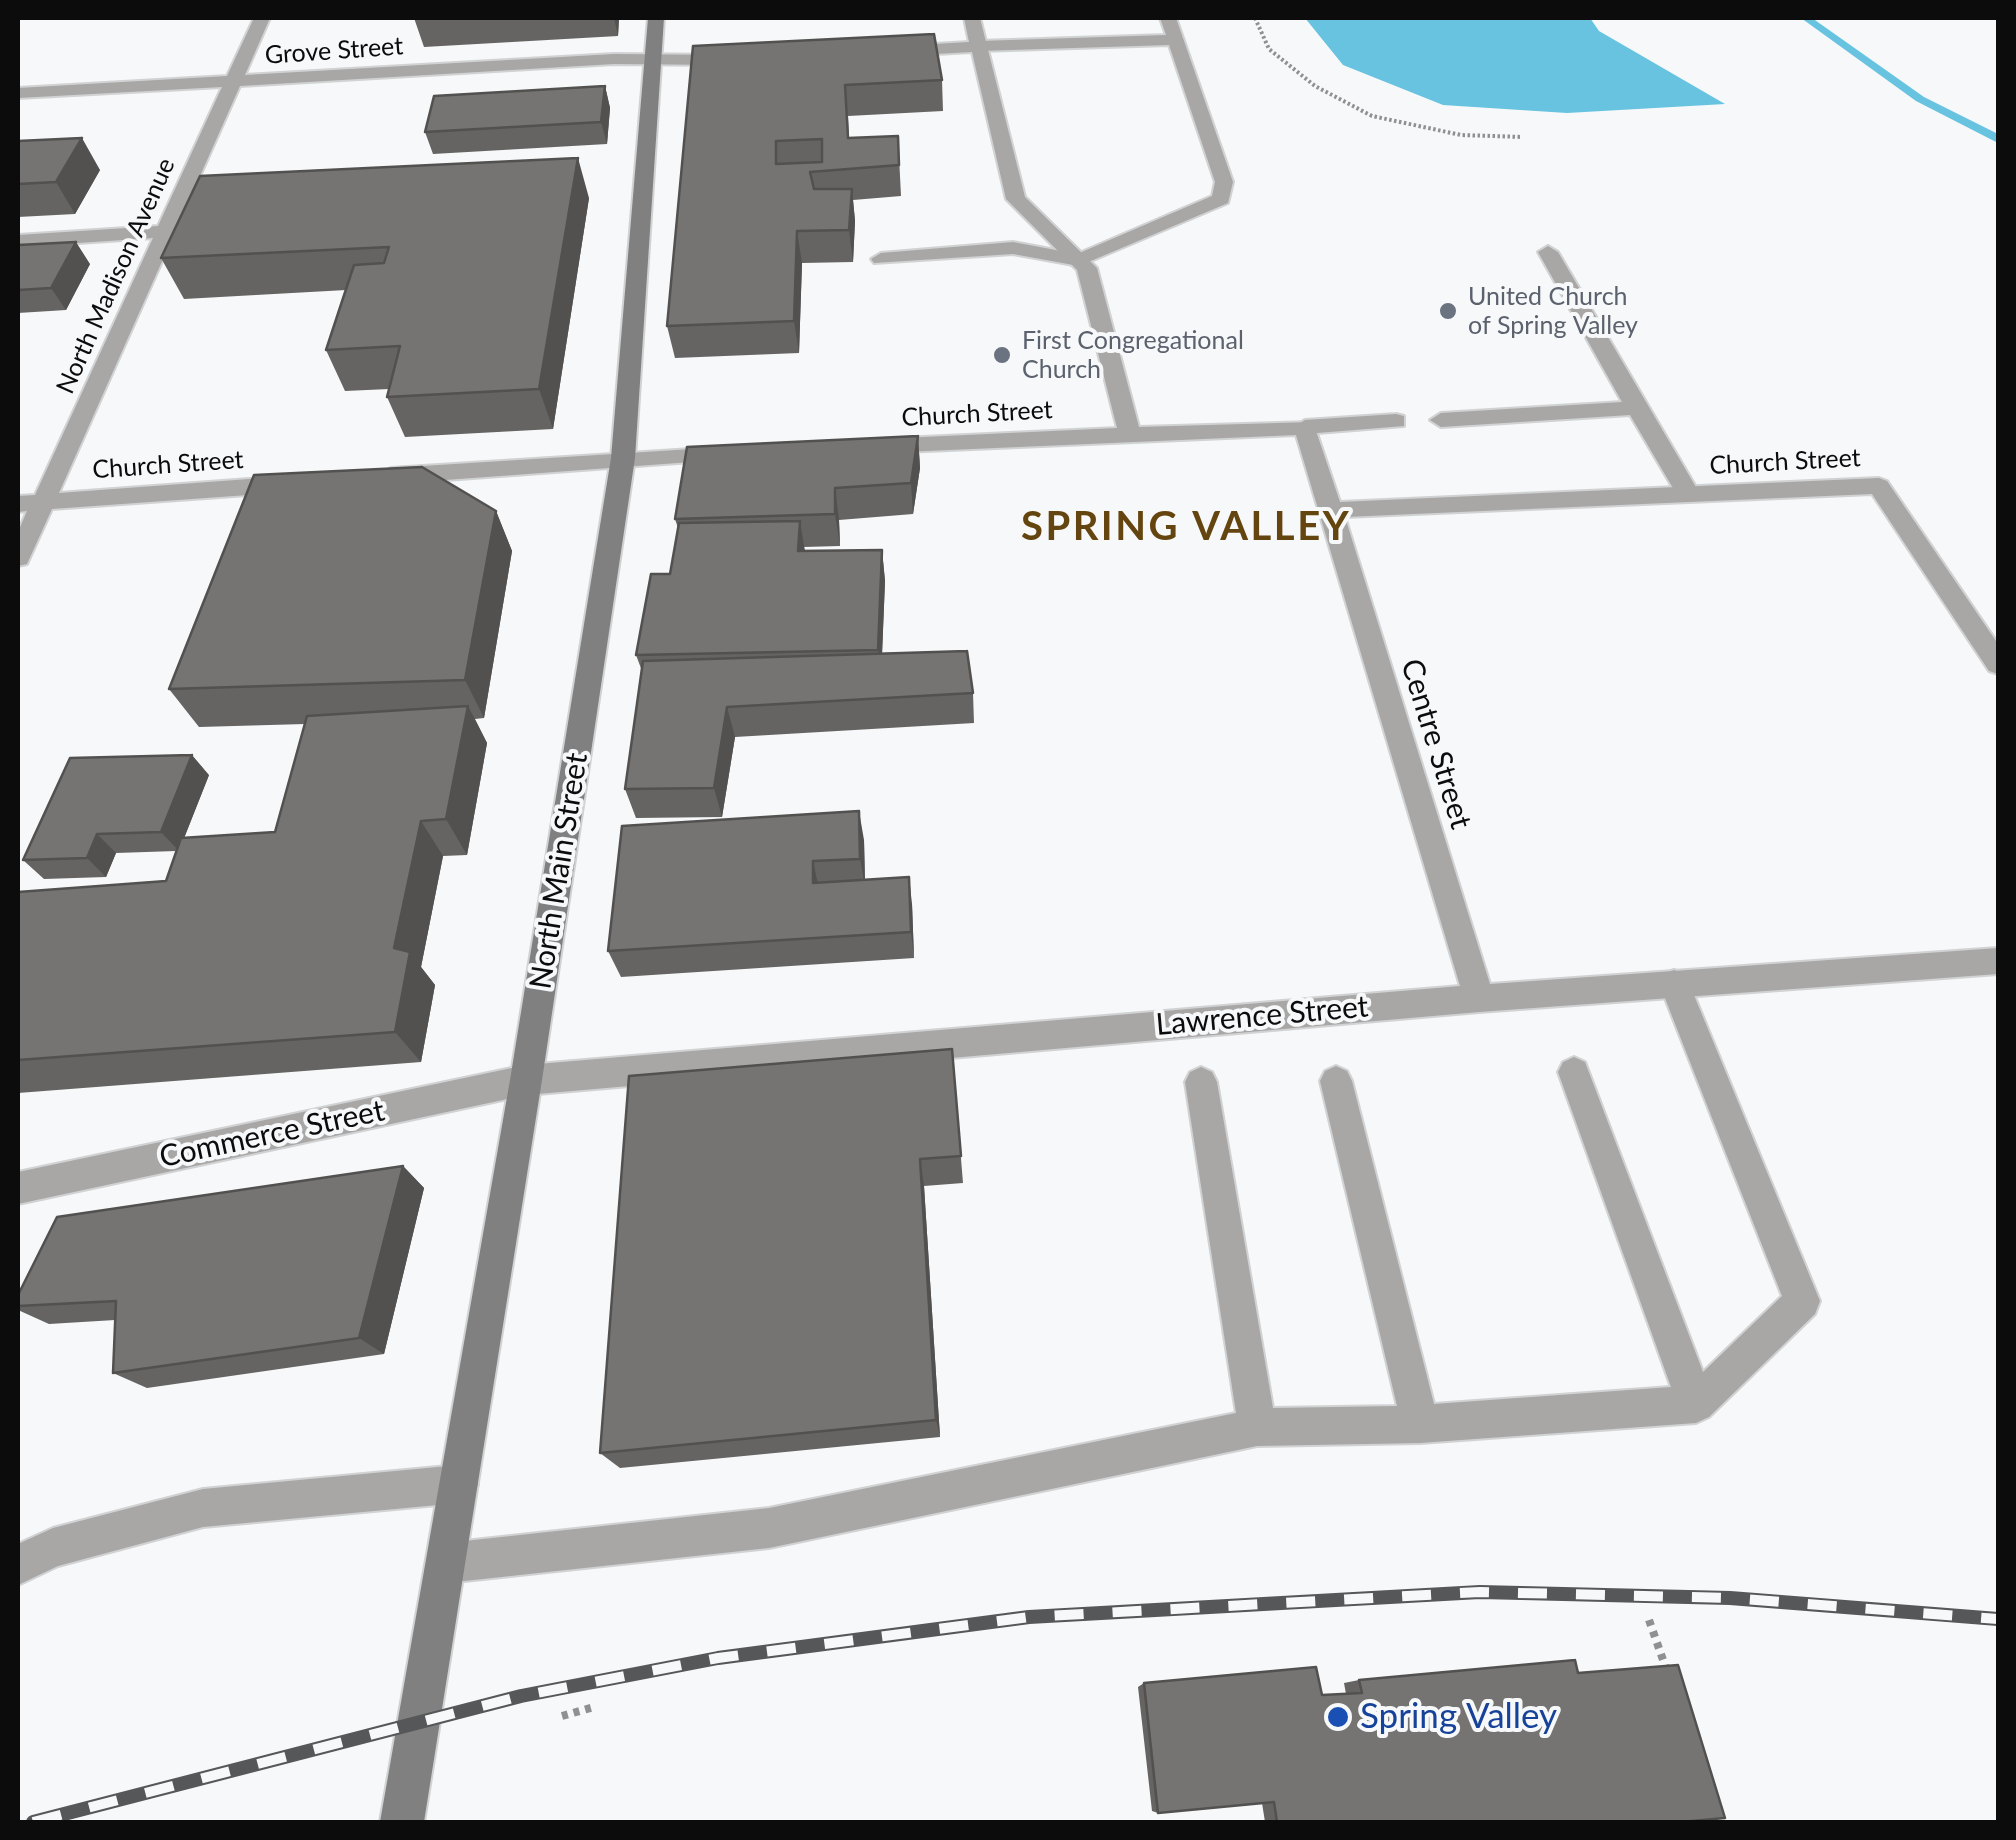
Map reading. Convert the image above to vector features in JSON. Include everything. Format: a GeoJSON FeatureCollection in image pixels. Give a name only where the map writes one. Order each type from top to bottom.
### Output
{"type":"FeatureCollection","features":[{"type":"Feature","properties":{"kind":"main road","name":"North Main Street"},"geometry":{"type":"LineString","coordinates":[[402,1822],[526,1080],[623,458],[656,18]]}},
{"type":"Feature","properties":{"kind":"street","name":"North Madison Avenue"},"geometry":{"type":"LineString","coordinates":[[18,558],[262,18]]}},
{"type":"Feature","properties":{"kind":"street"},"geometry":{"type":"LineString","coordinates":[[972,18],[1016,199],[1087,268],[1130,435]]}},
{"type":"Feature","properties":{"kind":"street"},"geometry":{"type":"LineString","coordinates":[[881,259],[1013,248],[1078,260],[1221,199],[1224,182],[1168,18]]}},
{"type":"Feature","properties":{"kind":"street"},"geometry":{"type":"LineString","coordinates":[[882,52],[1175,40]]}},
{"type":"Feature","properties":{"kind":"street","name":"Grove Street"},"geometry":{"type":"LineString","coordinates":[[18,93],[614,58],[745,59]]}},
{"type":"Feature","properties":{"kind":"street"},"geometry":{"type":"LineString","coordinates":[[18,241],[166,231]]}},
{"type":"Feature","properties":{"kind":"street"},"geometry":{"type":"LineString","coordinates":[[1548,252],[1688,494]]}},
{"type":"Feature","properties":{"kind":"street"},"geometry":{"type":"LineString","coordinates":[[1441,420],[1637,408]]}},
{"type":"Feature","properties":{"kind":"street","name":"Church Street"},"geometry":{"type":"LineString","coordinates":[[857,448],[1396,422]]}},
{"type":"Feature","properties":{"kind":"street"},"geometry":{"type":"LineString","coordinates":[[1305,427],[1331,510]]}},
{"type":"Feature","properties":{"kind":"street"},"geometry":{"type":"LineString","coordinates":[[372,478],[740,453]]}},
{"type":"Feature","properties":{"kind":"street","name":"Church Street"},"geometry":{"type":"LineString","coordinates":[[18,504],[314,482]]}},
{"type":"Feature","properties":{"kind":"street","name":"Church Street"},"geometry":{"type":"LineString","coordinates":[[1331,510],[1879,486],[1998,664]]}},
{"type":"Feature","properties":{"kind":"street","name":"Centre Street"},"geometry":{"type":"LineString","coordinates":[[1331,510],[1479,998]]}},
{"type":"Feature","properties":{"kind":"street","name":"Lawrence Street"},"geometry":{"type":"LineString","coordinates":[[526,1080],[1479,998],[1998,961]]}},
{"type":"Feature","properties":{"kind":"street"},"geometry":{"type":"LineString","coordinates":[[446,1562],[769,1528],[1258,1427],[1420,1424],[1696,1404],[1802,1301],[1674,984]]}},
{"type":"Feature","properties":{"kind":"street"},"geometry":{"type":"LineString","coordinates":[[1574,1072],[1696,1404]]}},
{"type":"Feature","properties":{"kind":"street","name":"Commerce Street"},"geometry":{"type":"LineString","coordinates":[[18,1188],[526,1080]]}},
{"type":"Feature","properties":{"kind":"street"},"geometry":{"type":"LineString","coordinates":[[1336,1081],[1420,1424]]}},
{"type":"Feature","properties":{"kind":"street"},"geometry":{"type":"LineString","coordinates":[[1200,1082],[1258,1427]]}},
{"type":"Feature","properties":{"kind":"street"},"geometry":{"type":"LineString","coordinates":[[18,1565],[53,1548],[204,1508],[459,1484]]}},
{"type":"Feature","properties":{"kind":"path"},"geometry":{"type":"LineString","coordinates":[[1255,18],[1269,49],[1315,86],[1372,116],[1462,135],[1522,137]]}},
{"type":"Feature","properties":{"kind":"path"},"geometry":{"type":"LineString","coordinates":[[1649,1620],[1669,1680]]}},
{"type":"Feature","properties":{"kind":"path"},"geometry":{"type":"LineString","coordinates":[[562,1716],[594,1707]]}},
{"type":"Feature","properties":{"kind":"water"},"geometry":{"type":"Polygon","coordinates":[[[1305,18],[1590,18],[1599,31],[1725,104],[1567,113],[1443,105],[1343,65],[1305,18]]]}},
{"type":"Feature","properties":{"kind":"building"},"geometry":{"type":"Polygon","coordinates":[[[934,34],[942,80],[845,85],[848,138],[898,136],[899,165],[810,172],[814,189],[852,189],[849,230],[797,231],[794,321],[667,326],[693,46],[934,34]],[[822,139],[776,141],[776,164],[822,162],[822,139]]]}},
{"type":"Feature","properties":{"kind":"building"},"geometry":{"type":"Polygon","coordinates":[[[605,86],[601,122],[425,132],[434,96],[605,86]]]}},
{"type":"Feature","properties":{"kind":"building"},"geometry":{"type":"Polygon","coordinates":[[[82,138],[56,182],[18,184],[18,141],[82,138]]]}},
{"type":"Feature","properties":{"kind":"building"},"geometry":{"type":"Polygon","coordinates":[[[578,158],[539,389],[387,397],[400,346],[326,350],[354,265],[384,263],[389,247],[161,258],[200,176],[578,158]]]}},
{"type":"Feature","properties":{"kind":"building"},"geometry":{"type":"Polygon","coordinates":[[[76,242],[51,288],[18,290],[18,245],[76,242]]]}},
{"type":"Feature","properties":{"kind":"building"},"geometry":{"type":"Polygon","coordinates":[[[918,436],[911,483],[835,488],[835,514],[675,519],[687,447],[918,436]]]}},
{"type":"Feature","properties":{"kind":"building"},"geometry":{"type":"Polygon","coordinates":[[[422,467],[496,511],[465,680],[169,689],[254,475],[422,467]]]}},
{"type":"Feature","properties":{"kind":"building"},"geometry":{"type":"Polygon","coordinates":[[[800,521],[798,551],[882,550],[878,650],[636,655],[651,574],[670,574],[679,523],[800,521]]]}},
{"type":"Feature","properties":{"kind":"building"},"geometry":{"type":"Polygon","coordinates":[[[967,651],[973,693],[727,707],[714,788],[625,789],[643,661],[967,651]]]}},
{"type":"Feature","properties":{"kind":"building"},"geometry":{"type":"Polygon","coordinates":[[[468,706],[446,819],[421,821],[394,948],[410,952],[395,1032],[18,1060],[18,892],[166,881],[181,838],[275,832],[307,716],[468,706]]]}},
{"type":"Feature","properties":{"kind":"building"},"geometry":{"type":"Polygon","coordinates":[[[192,755],[161,832],[97,834],[87,858],[23,860],[70,758],[192,755]]]}},
{"type":"Feature","properties":{"kind":"building"},"geometry":{"type":"Polygon","coordinates":[[[859,811],[860,859],[813,861],[813,883],[909,877],[911,932],[608,951],[622,826],[859,811]]]}},
{"type":"Feature","properties":{"kind":"building"},"geometry":{"type":"Polygon","coordinates":[[[952,1049],[961,1156],[920,1159],[936,1420],[600,1453],[629,1076],[952,1049]]]}},
{"type":"Feature","properties":{"kind":"building"},"geometry":{"type":"Polygon","coordinates":[[[403,1166],[359,1338],[113,1373],[116,1301],[18,1306],[18,1295],[57,1217],[403,1166]]]}},
{"type":"Feature","properties":{"kind":"building"},"geometry":{"type":"Polygon","coordinates":[[[1575,1660],[1578,1673],[1678,1665],[1725,1818],[1681,1822],[1277,1822],[1274,1802],[1158,1813],[1144,1683],[1316,1667],[1322,1695],[1362,1693],[1359,1680],[1575,1660]]]}},
{"type":"Feature","properties":{"kind":"waterway"},"geometry":{"type":"LineString","coordinates":[[1806,18],[1920,99],[1998,139]]}},
{"type":"Feature","properties":{"kind":"railway"},"geometry":{"type":"LineString","coordinates":[[33,1822],[521,1696],[718,1658],[1029,1617],[1480,1592],[1730,1598],[1998,1619]]}},
{"type":"Feature","properties":{"kind":"place","name":"United Church of Spring Valley"},"geometry":{"type":"Point","coordinates":[1448,311]}},
{"type":"Feature","properties":{"kind":"place","name":"First Congregational Church"},"geometry":{"type":"Point","coordinates":[1002,355]}},
{"type":"Feature","properties":{"kind":"place","name":"Spring Valley"},"geometry":{"type":"Point","coordinates":[1338,1717]}},
{"type":"Feature","properties":{"kind":"district","name":"SPRING VALLEY"},"geometry":{"type":"Point","coordinates":[1186,527]}}]}
